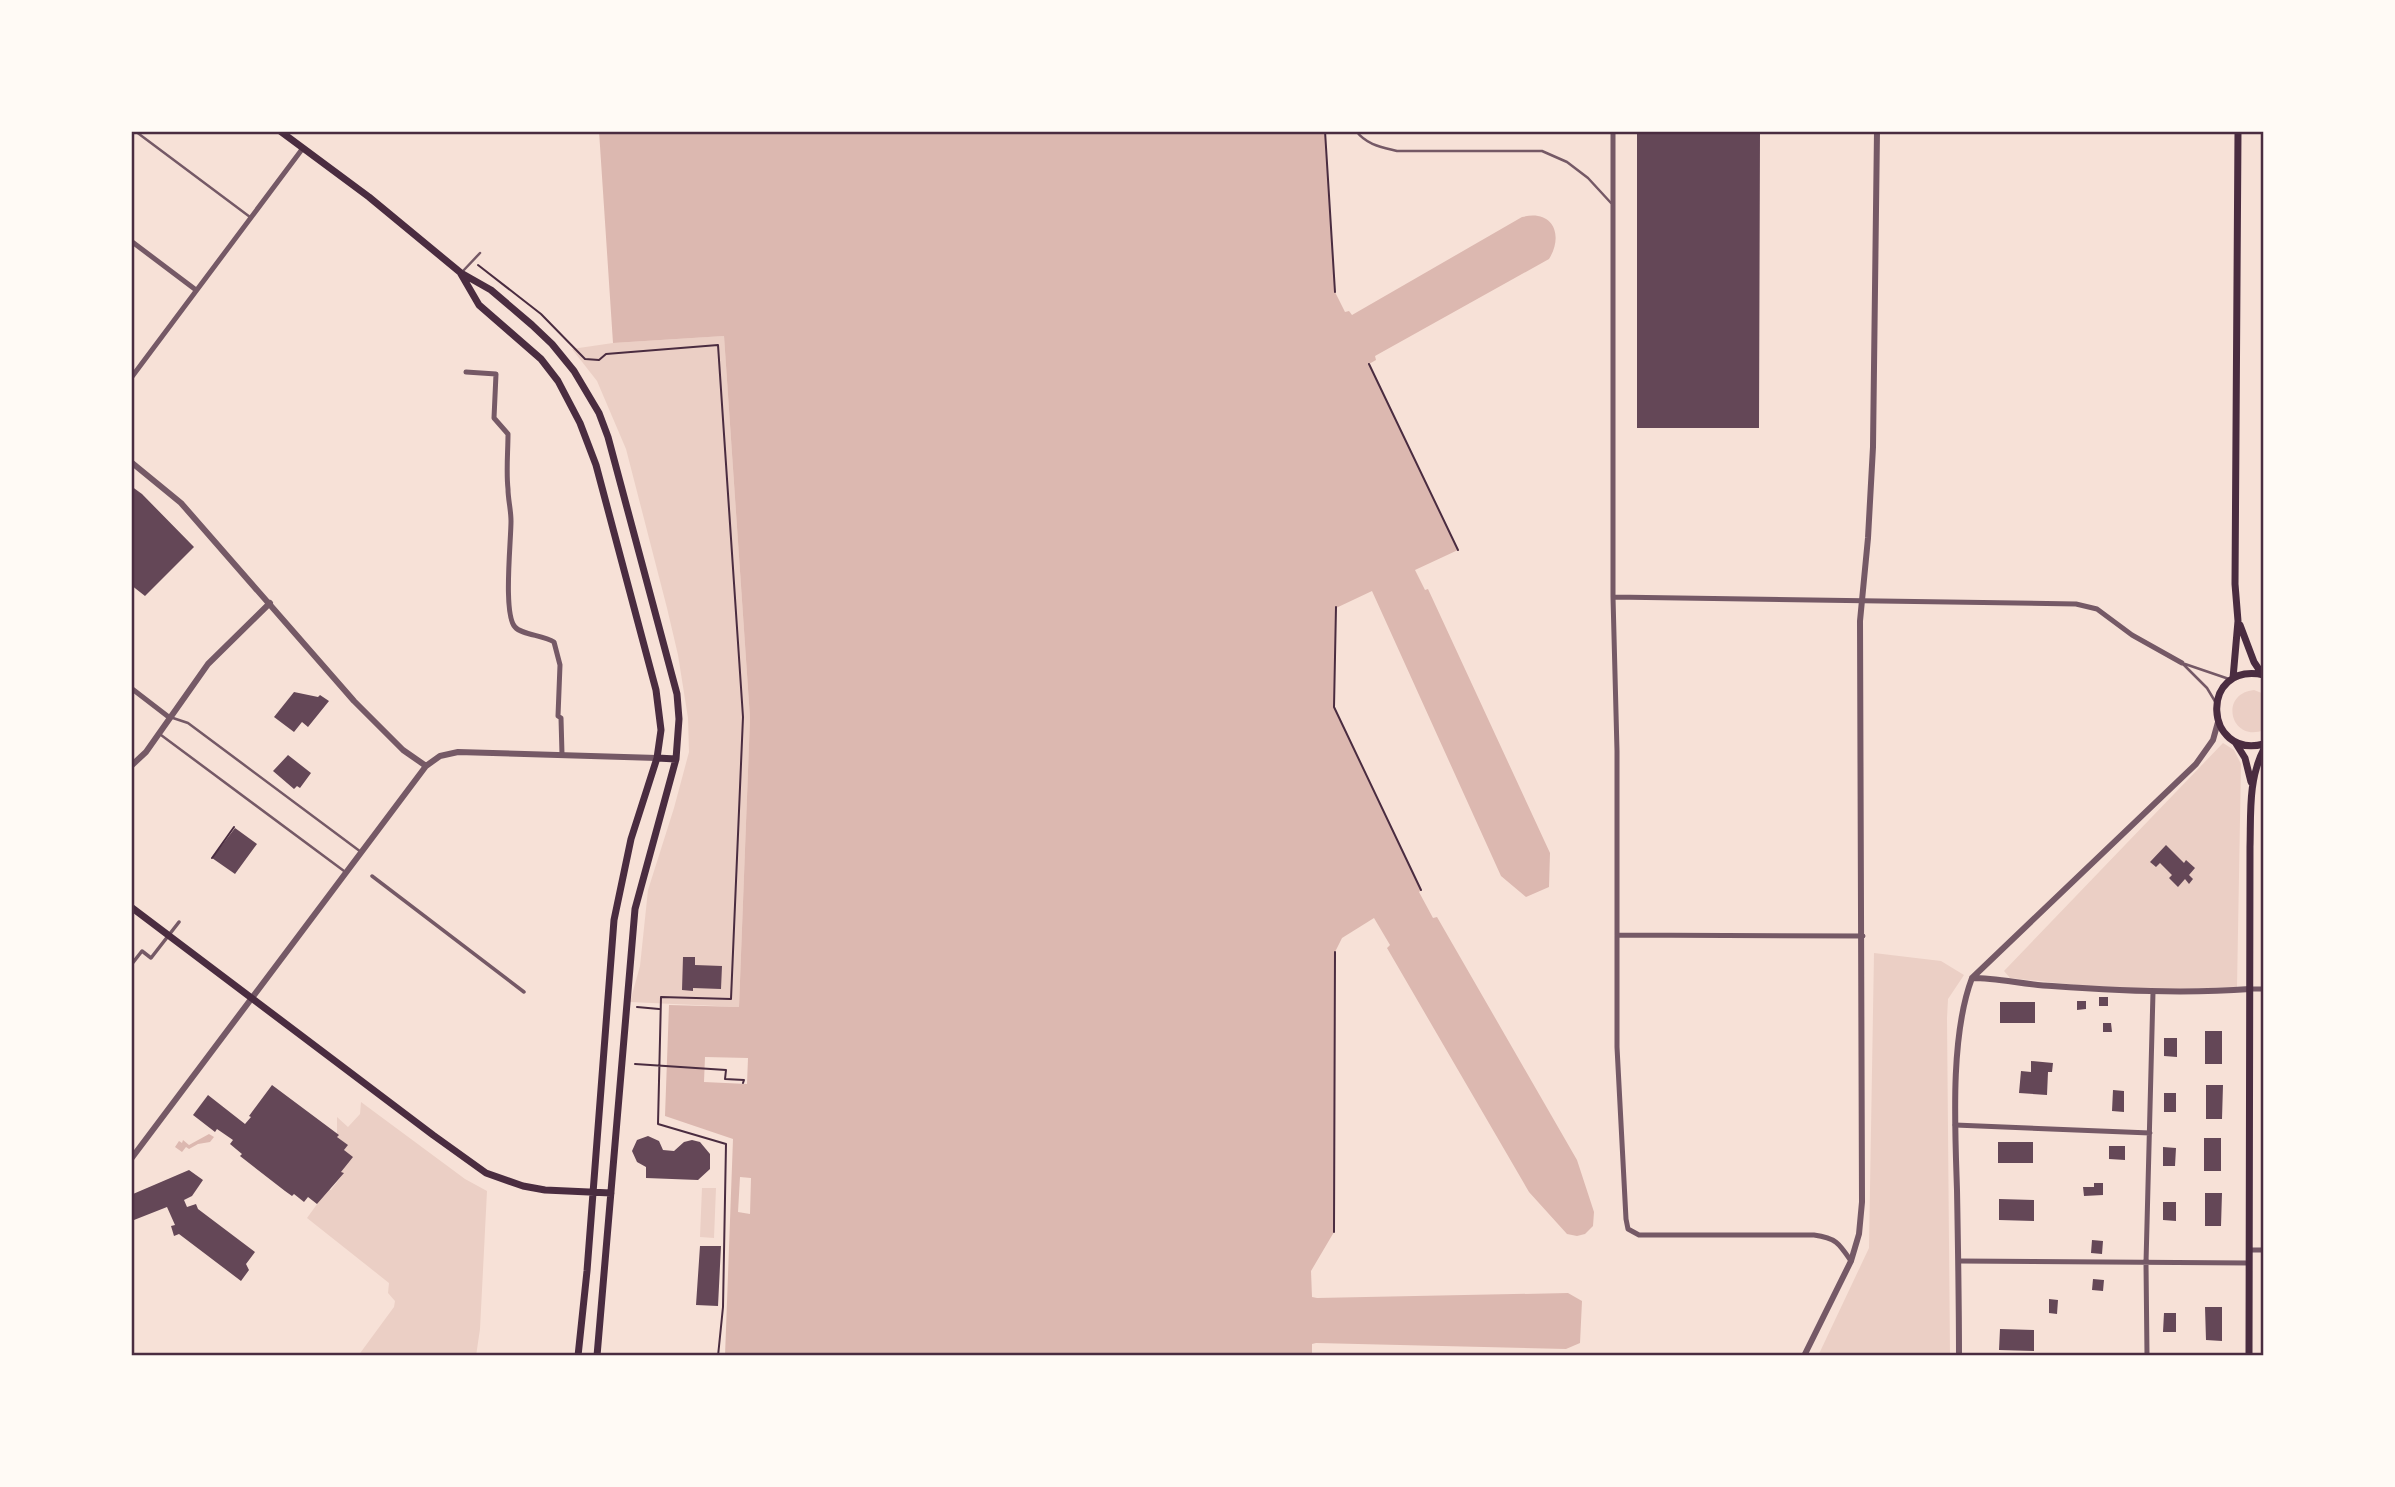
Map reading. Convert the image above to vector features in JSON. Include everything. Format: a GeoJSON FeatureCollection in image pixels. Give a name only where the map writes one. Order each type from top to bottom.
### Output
{"type":"FeatureCollection","features":[{"type":"Feature","properties":{"kind":"main road"},"geometry":{"type":"LineString","coordinates":[[281,131],[379,205],[461,273],[491,290],[552,344],[574,371],[598,413],[608,437],[677,694],[679,719],[676,759],[635,909],[597,1356]]}},
{"type":"Feature","properties":{"kind":"main road"},"geometry":{"type":"LineString","coordinates":[[2233,679],[2238,621],[2235,584],[2238,131]]}},
{"type":"Feature","properties":{"kind":"main road"},"geometry":{"type":"LineString","coordinates":[[461,273],[479,304],[541,359],[558,381],[580,423],[596,465],[656,690],[661,730],[657,758],[631,839],[614,920],[578,1356]]}},
{"type":"Feature","properties":{"kind":"main road"},"geometry":{"type":"LineString","coordinates":[[2238,621],[2254,662],[2263,675]]}},
{"type":"Feature","properties":{"kind":"main road"},"geometry":{"type":"LineString","coordinates":[[2249,1356],[2252,786],[2264,746],[2251,746],[2227,736],[2218,722],[2216,703],[2222,688],[2233,679],[2243,674],[2263,675]]}},
{"type":"Feature","properties":{"kind":"main road"},"geometry":{"type":"LineString","coordinates":[[2235,741],[2245,758],[2252,786]]}},
{"type":"Feature","properties":{"kind":"main road"},"geometry":{"type":"LineString","coordinates":[[657,758],[676,759]]}},
{"type":"Feature","properties":{"kind":"main road"},"geometry":{"type":"LineString","coordinates":[[131,906],[486,1173],[523,1186],[611,1193]]}},
{"type":"Feature","properties":{"kind":"street"},"geometry":{"type":"LineString","coordinates":[[1613,131],[1617,1047],[1628,1230],[1639,1235],[1830,1237],[1839,1244],[1851,1261]]}},
{"type":"Feature","properties":{"kind":"street"},"geometry":{"type":"LineString","coordinates":[[1804,1356],[1851,1261],[1859,1234],[1862,1202],[1862,603],[1872,447],[1877,131]]}},
{"type":"Feature","properties":{"kind":"street"},"geometry":{"type":"LineString","coordinates":[[131,378],[303,148]]}},
{"type":"Feature","properties":{"kind":"street"},"geometry":{"type":"LineString","coordinates":[[131,241],[196,290]]}},
{"type":"Feature","properties":{"kind":"street"},"geometry":{"type":"LineString","coordinates":[[466,372],[496,374],[494,418],[508,435],[511,518],[508,598],[511,621],[517,630],[542,635],[554,642],[560,665],[558,716],[562,726],[562,754]]}},
{"type":"Feature","properties":{"kind":"street"},"geometry":{"type":"LineString","coordinates":[[131,463],[181,503],[362,710],[403,750],[426,766]]}},
{"type":"Feature","properties":{"kind":"street"},"geometry":{"type":"LineString","coordinates":[[1613,597],[1862,603],[2076,604],[2097,609],[2132,635],[2182,663]]}},
{"type":"Feature","properties":{"kind":"street"},"geometry":{"type":"LineString","coordinates":[[131,766],[146,752],[213,658],[270,603]]}},
{"type":"Feature","properties":{"kind":"street"},"geometry":{"type":"LineString","coordinates":[[131,688],[170,718]]}},
{"type":"Feature","properties":{"kind":"street"},"geometry":{"type":"LineString","coordinates":[[1959,1356],[1955,1125],[1959,1033],[1963,1002],[1972,978],[2196,764],[2213,740],[2218,722]]}},
{"type":"Feature","properties":{"kind":"street"},"geometry":{"type":"LineString","coordinates":[[131,1159],[426,766],[440,756],[458,752],[657,758]]}},
{"type":"Feature","properties":{"kind":"street"},"geometry":{"type":"LineString","coordinates":[[372,876],[524,992]]}},
{"type":"Feature","properties":{"kind":"street"},"geometry":{"type":"LineString","coordinates":[[131,965],[142,951],[151,958],[180,922]]}},
{"type":"Feature","properties":{"kind":"street"},"geometry":{"type":"LineString","coordinates":[[1617,935],[1863,936]]}},
{"type":"Feature","properties":{"kind":"street"},"geometry":{"type":"LineString","coordinates":[[1972,978],[2153,992],[2264,989]]}},
{"type":"Feature","properties":{"kind":"street"},"geometry":{"type":"LineString","coordinates":[[2147,1356],[2146,1263],[2153,992]]}},
{"type":"Feature","properties":{"kind":"street"},"geometry":{"type":"LineString","coordinates":[[1955,1125],[2150,1133]]}},
{"type":"Feature","properties":{"kind":"street"},"geometry":{"type":"LineString","coordinates":[[2249,1250],[2264,1250]]}},
{"type":"Feature","properties":{"kind":"street"},"geometry":{"type":"LineString","coordinates":[[1959,1261],[2249,1264]]}},
{"type":"Feature","properties":{"kind":"lane"},"geometry":{"type":"LineString","coordinates":[[135,131],[250,217]]}},
{"type":"Feature","properties":{"kind":"lane"},"geometry":{"type":"LineString","coordinates":[[1356,131],[1362,139],[1375,146],[1397,151],[1542,151],[1567,162],[1588,178],[1613,205]]}},
{"type":"Feature","properties":{"kind":"lane"},"geometry":{"type":"LineString","coordinates":[[461,273],[480,253]]}},
{"type":"Feature","properties":{"kind":"lane"},"geometry":{"type":"LineString","coordinates":[[2182,663],[2233,679]]}},
{"type":"Feature","properties":{"kind":"lane"},"geometry":{"type":"LineString","coordinates":[[2182,663],[2207,688],[2216,703]]}},
{"type":"Feature","properties":{"kind":"lane"},"geometry":{"type":"LineString","coordinates":[[170,718],[187,723],[362,852]]}},
{"type":"Feature","properties":{"kind":"lane"},"geometry":{"type":"LineString","coordinates":[[159,734],[346,873]]}},
{"type":"Feature","properties":{"kind":"path"},"geometry":{"type":"LineString","coordinates":[[1325,131],[1335,292]]}},
{"type":"Feature","properties":{"kind":"path"},"geometry":{"type":"LineString","coordinates":[[472,262],[541,314],[584,359],[599,359],[606,354],[718,345],[743,717],[730,999],[661,997],[658,1124],[726,1144],[723,1307],[718,1356]]}},
{"type":"Feature","properties":{"kind":"path"},"geometry":{"type":"LineString","coordinates":[[1369,364],[1458,550]]}},
{"type":"Feature","properties":{"kind":"path"},"geometry":{"type":"LineString","coordinates":[[1336,607],[1334,707],[1422,890]]}},
{"type":"Feature","properties":{"kind":"path"},"geometry":{"type":"LineString","coordinates":[[212,858],[234,827]]}},
{"type":"Feature","properties":{"kind":"path"},"geometry":{"type":"LineString","coordinates":[[1334,1232],[1335,952]]}},
{"type":"Feature","properties":{"kind":"path"},"geometry":{"type":"LineString","coordinates":[[634,1007],[660,1009]]}},
{"type":"Feature","properties":{"kind":"path"},"geometry":{"type":"LineString","coordinates":[[635,1064],[726,1070],[725,1079],[744,1080],[744,1083]]}},
{"type":"Feature","properties":{"kind":"shaded area"},"geometry":{"type":"Polygon","coordinates":[[[599,131],[1325,131],[1335,292],[1345,312],[1349,311],[1352,315],[1522,217],[1541,217],[1553,226],[1555,241],[1549,259],[1375,356],[1376,360],[1369,364],[1458,550],[1415,570],[1425,590],[1428,589],[1550,853],[1549,887],[1526,897],[1501,876],[1372,591],[1336,608],[1334,707],[1421,890],[1419,892],[1433,918],[1437,917],[1577,1160],[1594,1212],[1593,1226],[1585,1234],[1567,1234],[1529,1192],[1387,948],[1390,945],[1374,918],[1342,938],[1335,952],[1334,1232],[1311,1271],[1312,1297],[1317,1298],[1568,1293],[1582,1301],[1580,1343],[1566,1349],[1316,1343],[1312,1344],[1312,1356],[725,1356],[733,1139],[665,1116],[669,1005],[739,1007],[750,718],[724,336],[613,343],[599,131]]]}},
{"type":"Feature","properties":{"kind":"shaded area"},"geometry":{"type":"Polygon","coordinates":[[[724,336],[750,718],[739,1007],[630,1002],[640,966],[648,890],[689,752],[688,718],[678,655],[626,449],[597,381],[572,349],[613,343],[724,336]]]}},
{"type":"Feature","properties":{"kind":"shaded area"},"geometry":{"type":"Polygon","coordinates":[[[2254,690],[2264,694],[2264,730],[2253,732],[2243,730],[2237,724],[2233,708],[2243,693],[2254,690]]]}},
{"type":"Feature","properties":{"kind":"shaded area"},"geometry":{"type":"Polygon","coordinates":[[[2223,743],[2234,750],[2241,764],[2237,987],[2096,987],[2010,978],[2004,971],[2223,743]]]}},
{"type":"Feature","properties":{"kind":"shaded area"},"geometry":{"type":"Polygon","coordinates":[[[1874,953],[1941,961],[1964,975],[1948,999],[1947,1018],[1950,1356],[1818,1356],[1869,1248],[1874,953]]]}},
{"type":"Feature","properties":{"kind":"shaded area"},"geometry":{"type":"Polygon","coordinates":[[[361,1102],[465,1179],[487,1191],[480,1329],[476,1356],[358,1356],[394,1307],[395,1301],[388,1293],[389,1283],[307,1218],[328,1189],[331,1190],[343,1174],[341,1172],[352,1157],[344,1150],[348,1145],[337,1137],[337,1117],[348,1127],[360,1114],[361,1102]]]}},
{"type":"Feature","properties":{"kind":"shaded area"},"geometry":{"type":"Polygon","coordinates":[[[209,1134],[214,1137],[210,1142],[189,1149],[186,1147],[182,1152],[175,1147],[179,1141],[182,1143],[183,1140],[189,1145],[209,1134]]]}},
{"type":"Feature","properties":{"kind":"shaded area"},"geometry":{"type":"Polygon","coordinates":[[[702,1188],[716,1188],[714,1238],[700,1237],[702,1188]]]}},
{"type":"Feature","properties":{"kind":"pier"},"geometry":{"type":"Polygon","coordinates":[[[705,1057],[748,1058],[747,1084],[704,1082],[705,1057]]]}},
{"type":"Feature","properties":{"kind":"pier"},"geometry":{"type":"Polygon","coordinates":[[[740,1177],[751,1178],[750,1214],[738,1212],[740,1177]]]}},
{"type":"Feature","properties":{"kind":"building"},"geometry":{"type":"Polygon","coordinates":[[[1637,131],[1760,131],[1759,428],[1637,428],[1637,131]]]}},
{"type":"Feature","properties":{"kind":"building"},"geometry":{"type":"Polygon","coordinates":[[[131,486],[194,547],[145,596],[131,585],[131,486]]]}},
{"type":"Feature","properties":{"kind":"building"},"geometry":{"type":"Polygon","coordinates":[[[294,692],[318,697],[320,695],[329,701],[308,727],[302,722],[294,732],[274,717],[294,692]]]}},
{"type":"Feature","properties":{"kind":"building"},"geometry":{"type":"Polygon","coordinates":[[[288,755],[311,773],[300,788],[297,786],[294,789],[273,771],[288,755]]]}},
{"type":"Feature","properties":{"kind":"building"},"geometry":{"type":"Polygon","coordinates":[[[235,828],[257,844],[235,874],[212,858],[235,828]]]}},
{"type":"Feature","properties":{"kind":"building"},"geometry":{"type":"Polygon","coordinates":[[[2166,845],[2184,863],[2186,860],[2195,868],[2189,875],[2193,879],[2189,884],[2185,879],[2178,887],[2169,878],[2172,875],[2160,863],[2156,867],[2150,862],[2166,845]]]}},
{"type":"Feature","properties":{"kind":"building"},"geometry":{"type":"Polygon","coordinates":[[[683,957],[695,957],[695,965],[722,966],[721,989],[682,990],[683,957]]]}},
{"type":"Feature","properties":{"kind":"building"},"geometry":{"type":"Polygon","coordinates":[[[2099,997],[2108,997],[2108,1006],[2099,1006],[2099,997]]]}},
{"type":"Feature","properties":{"kind":"building"},"geometry":{"type":"Polygon","coordinates":[[[2077,1001],[2086,1001],[2086,1009],[2077,1010],[2077,1001]]]}},
{"type":"Feature","properties":{"kind":"building"},"geometry":{"type":"Polygon","coordinates":[[[2000,1002],[2035,1002],[2035,1023],[2000,1023],[2000,1002]]]}},
{"type":"Feature","properties":{"kind":"building"},"geometry":{"type":"Polygon","coordinates":[[[2103,1023],[2111,1023],[2112,1032],[2103,1032],[2103,1023]]]}},
{"type":"Feature","properties":{"kind":"building"},"geometry":{"type":"Polygon","coordinates":[[[2205,1031],[2222,1031],[2222,1064],[2205,1064],[2205,1031]]]}},
{"type":"Feature","properties":{"kind":"building"},"geometry":{"type":"Polygon","coordinates":[[[2164,1038],[2177,1038],[2177,1057],[2164,1056],[2164,1038]]]}},
{"type":"Feature","properties":{"kind":"building"},"geometry":{"type":"Polygon","coordinates":[[[2031,1061],[2053,1063],[2052,1072],[2048,1072],[2047,1095],[2019,1093],[2021,1071],[2031,1072],[2031,1061]]]}},
{"type":"Feature","properties":{"kind":"building"},"geometry":{"type":"Polygon","coordinates":[[[272,1085],[339,1135],[337,1137],[348,1145],[344,1150],[353,1157],[341,1172],[344,1173],[317,1204],[308,1197],[304,1202],[285,1191],[240,1156],[242,1154],[230,1144],[233,1140],[217,1129],[215,1132],[193,1115],[208,1095],[245,1124],[272,1085]]]}},
{"type":"Feature","properties":{"kind":"building"},"geometry":{"type":"Polygon","coordinates":[[[2206,1085],[2223,1085],[2222,1119],[2206,1119],[2206,1085]]]}},
{"type":"Feature","properties":{"kind":"building"},"geometry":{"type":"Polygon","coordinates":[[[2113,1090],[2124,1091],[2124,1112],[2112,1111],[2113,1090]]]}},
{"type":"Feature","properties":{"kind":"building"},"geometry":{"type":"Polygon","coordinates":[[[2164,1093],[2176,1093],[2176,1112],[2164,1112],[2164,1093]]]}},
{"type":"Feature","properties":{"kind":"building"},"geometry":{"type":"Polygon","coordinates":[[[648,1136],[659,1141],[663,1150],[674,1151],[684,1142],[692,1140],[700,1142],[710,1154],[710,1169],[698,1180],[646,1178],[646,1167],[637,1162],[632,1151],[637,1140],[648,1136]]]}},
{"type":"Feature","properties":{"kind":"building"},"geometry":{"type":"Polygon","coordinates":[[[2204,1138],[2221,1138],[2221,1171],[2204,1171],[2204,1138]]]}},
{"type":"Feature","properties":{"kind":"building"},"geometry":{"type":"Polygon","coordinates":[[[1998,1142],[2033,1142],[2033,1163],[1998,1163],[1998,1142]]]}},
{"type":"Feature","properties":{"kind":"building"},"geometry":{"type":"Polygon","coordinates":[[[2109,1146],[2125,1146],[2125,1160],[2109,1159],[2109,1146]]]}},
{"type":"Feature","properties":{"kind":"building"},"geometry":{"type":"Polygon","coordinates":[[[2163,1147],[2176,1148],[2175,1166],[2163,1166],[2163,1147]]]}},
{"type":"Feature","properties":{"kind":"building"},"geometry":{"type":"Polygon","coordinates":[[[189,1170],[203,1180],[192,1196],[184,1200],[187,1207],[196,1204],[198,1209],[255,1252],[246,1264],[249,1270],[241,1281],[179,1234],[174,1236],[171,1226],[175,1225],[167,1207],[134,1220],[131,1218],[133,1194],[189,1170]]]}},
{"type":"Feature","properties":{"kind":"building"},"geometry":{"type":"Polygon","coordinates":[[[2094,1183],[2103,1183],[2103,1195],[2084,1196],[2083,1187],[2094,1187],[2094,1183]]]}},
{"type":"Feature","properties":{"kind":"building"},"geometry":{"type":"Polygon","coordinates":[[[2205,1193],[2222,1193],[2221,1226],[2205,1226],[2205,1193]]]}},
{"type":"Feature","properties":{"kind":"building"},"geometry":{"type":"Polygon","coordinates":[[[1999,1199],[2034,1200],[2034,1221],[1999,1220],[1999,1199]]]}},
{"type":"Feature","properties":{"kind":"building"},"geometry":{"type":"Polygon","coordinates":[[[2163,1202],[2176,1202],[2176,1221],[2163,1220],[2163,1202]]]}},
{"type":"Feature","properties":{"kind":"building"},"geometry":{"type":"Polygon","coordinates":[[[2092,1240],[2103,1241],[2102,1254],[2091,1253],[2092,1240]]]}},
{"type":"Feature","properties":{"kind":"building"},"geometry":{"type":"Polygon","coordinates":[[[700,1246],[721,1246],[718,1306],[696,1305],[700,1246]]]}},
{"type":"Feature","properties":{"kind":"building"},"geometry":{"type":"Polygon","coordinates":[[[2093,1279],[2104,1280],[2103,1291],[2092,1290],[2093,1279]]]}},
{"type":"Feature","properties":{"kind":"building"},"geometry":{"type":"Polygon","coordinates":[[[2049,1299],[2058,1300],[2057,1314],[2049,1313],[2049,1299]]]}},
{"type":"Feature","properties":{"kind":"building"},"geometry":{"type":"Polygon","coordinates":[[[2205,1307],[2222,1307],[2222,1341],[2206,1340],[2205,1307]]]}},
{"type":"Feature","properties":{"kind":"building"},"geometry":{"type":"Polygon","coordinates":[[[2164,1313],[2176,1313],[2176,1332],[2163,1332],[2164,1313]]]}},
{"type":"Feature","properties":{"kind":"building"},"geometry":{"type":"Polygon","coordinates":[[[2000,1329],[2034,1330],[2034,1351],[1999,1350],[2000,1329]]]}}]}
